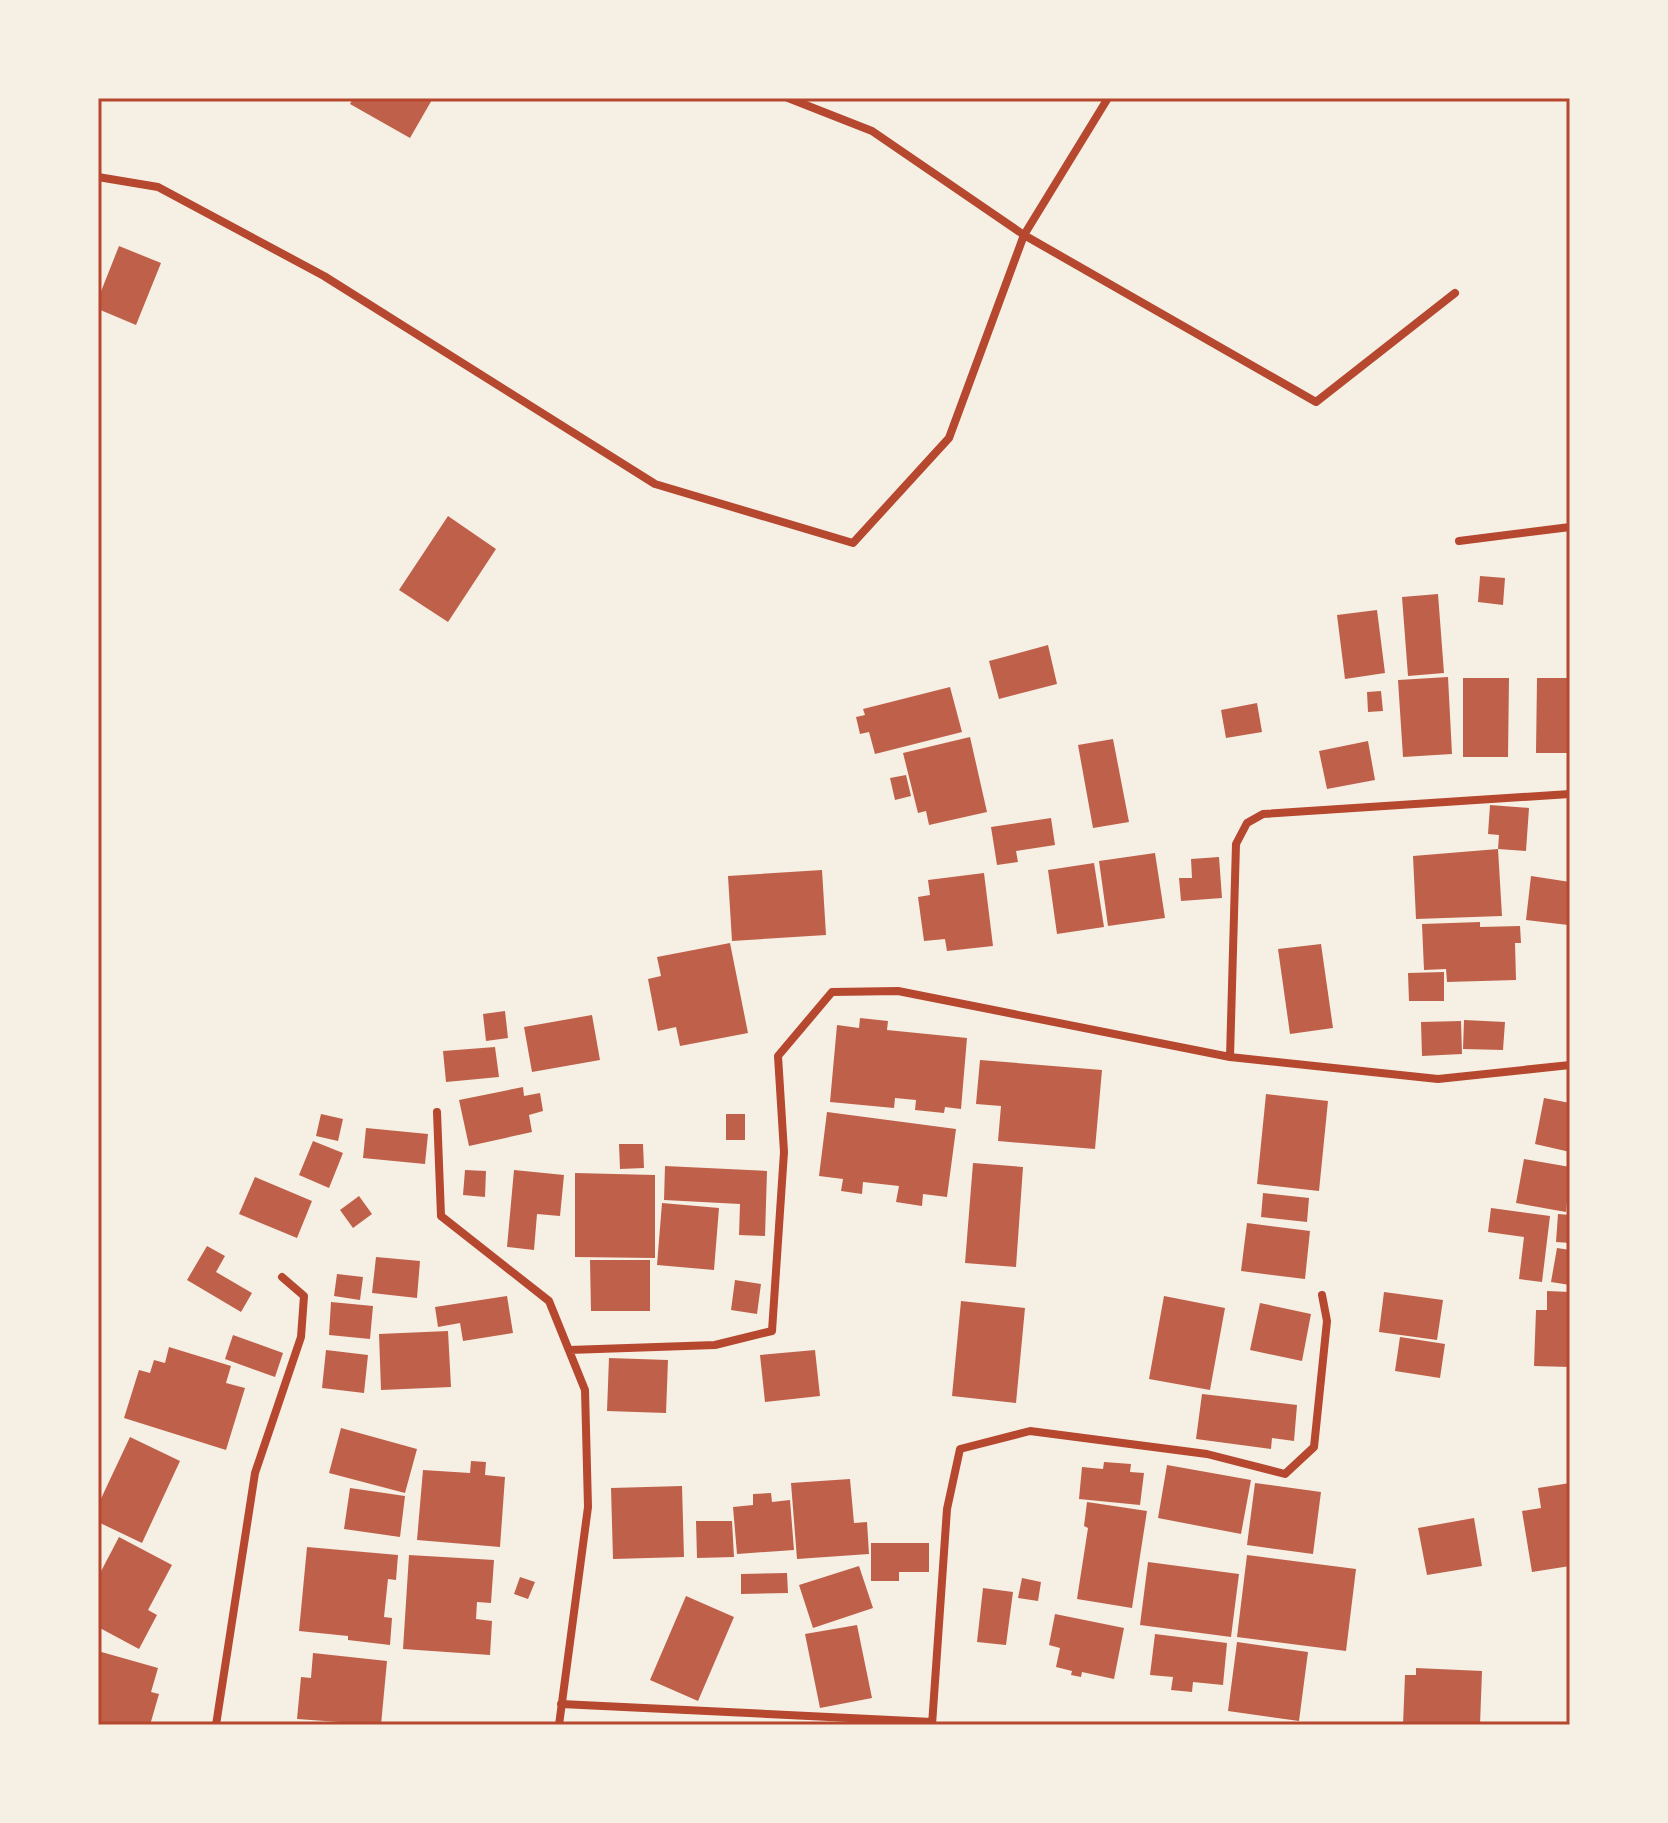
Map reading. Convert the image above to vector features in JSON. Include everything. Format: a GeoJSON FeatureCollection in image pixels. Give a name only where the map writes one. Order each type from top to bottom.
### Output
{"type":"FeatureCollection","features":[{"type":"Feature","properties":{"kind":"street"},"geometry":{"type":"LineString","coordinates":[[788,98],[872,131],[1024,235],[1316,402],[1455,293]]}},
{"type":"Feature","properties":{"kind":"street"},"geometry":{"type":"LineString","coordinates":[[98,177],[158,187],[324,276],[655,484],[853,543],[949,438],[1024,235],[1108,98]]}},
{"type":"Feature","properties":{"kind":"street"},"geometry":{"type":"LineString","coordinates":[[1459,541],[1570,527]]}},
{"type":"Feature","properties":{"kind":"street"},"geometry":{"type":"LineString","coordinates":[[1230,1057],[1236,844],[1247,823],[1263,814],[1570,794]]}},
{"type":"Feature","properties":{"kind":"street"},"geometry":{"type":"LineString","coordinates":[[569,1350],[715,1345],[772,1331],[784,1152],[778,1056],[832,992],[898,991],[1230,1057],[1438,1079],[1570,1065]]}},
{"type":"Feature","properties":{"kind":"street"},"geometry":{"type":"LineString","coordinates":[[437,1112],[441,1216],[549,1301],[585,1390],[588,1507],[559,1725]]}},
{"type":"Feature","properties":{"kind":"street"},"geometry":{"type":"LineString","coordinates":[[216,1725],[255,1473],[301,1337],[304,1296],[282,1277]]}},
{"type":"Feature","properties":{"kind":"street"},"geometry":{"type":"LineString","coordinates":[[561,1704],[932,1724],[947,1509],[960,1449],[1030,1431],[1207,1454],[1285,1474],[1314,1447],[1327,1321],[1322,1295]]}},
{"type":"Feature","properties":{"kind":"building"},"geometry":{"type":"Polygon","coordinates":[[[353,98],[433,98],[410,138],[350,104],[353,98]]]}},
{"type":"Feature","properties":{"kind":"building"},"geometry":{"type":"Polygon","coordinates":[[[119,246],[161,263],[136,325],[98,309],[98,299],[119,246]]]}},
{"type":"Feature","properties":{"kind":"building"},"geometry":{"type":"Polygon","coordinates":[[[448,516],[496,549],[448,622],[399,590],[448,516]]]}},
{"type":"Feature","properties":{"kind":"building"},"geometry":{"type":"Polygon","coordinates":[[[1480,576],[1505,578],[1503,605],[1478,602],[1480,576]]]}},
{"type":"Feature","properties":{"kind":"building"},"geometry":{"type":"Polygon","coordinates":[[[1438,594],[1444,673],[1408,676],[1402,597],[1438,594]]]}},
{"type":"Feature","properties":{"kind":"building"},"geometry":{"type":"Polygon","coordinates":[[[1377,610],[1385,673],[1345,679],[1337,615],[1377,610]]]}},
{"type":"Feature","properties":{"kind":"building"},"geometry":{"type":"Polygon","coordinates":[[[1048,645],[1057,684],[999,699],[989,661],[1048,645]]]}},
{"type":"Feature","properties":{"kind":"building"},"geometry":{"type":"Polygon","coordinates":[[[1448,677],[1452,754],[1403,757],[1398,680],[1448,677]]]}},
{"type":"Feature","properties":{"kind":"building"},"geometry":{"type":"Polygon","coordinates":[[[1463,678],[1509,678],[1508,757],[1463,757],[1463,678]]]}},
{"type":"Feature","properties":{"kind":"building"},"geometry":{"type":"Polygon","coordinates":[[[1537,678],[1570,678],[1570,753],[1536,753],[1537,678]]]}},
{"type":"Feature","properties":{"kind":"building"},"geometry":{"type":"Polygon","coordinates":[[[950,687],[962,732],[875,754],[869,732],[860,734],[856,717],[865,715],[863,709],[950,687]]]}},
{"type":"Feature","properties":{"kind":"building"},"geometry":{"type":"Polygon","coordinates":[[[1381,691],[1383,711],[1368,712],[1367,692],[1381,691]]]}},
{"type":"Feature","properties":{"kind":"building"},"geometry":{"type":"Polygon","coordinates":[[[1257,703],[1262,732],[1226,738],[1221,710],[1257,703]]]}},
{"type":"Feature","properties":{"kind":"building"},"geometry":{"type":"Polygon","coordinates":[[[970,737],[987,812],[929,825],[926,811],[918,813],[903,753],[970,737]]]}},
{"type":"Feature","properties":{"kind":"building"},"geometry":{"type":"Polygon","coordinates":[[[1113,739],[1129,822],[1093,828],[1078,745],[1113,739]]]}},
{"type":"Feature","properties":{"kind":"building"},"geometry":{"type":"Polygon","coordinates":[[[1368,741],[1375,780],[1327,789],[1319,751],[1368,741]]]}},
{"type":"Feature","properties":{"kind":"building"},"geometry":{"type":"Polygon","coordinates":[[[906,775],[911,796],[895,800],[890,778],[906,775]]]}},
{"type":"Feature","properties":{"kind":"building"},"geometry":{"type":"Polygon","coordinates":[[[1490,805],[1529,808],[1526,851],[1498,849],[1499,835],[1488,834],[1490,805]]]}},
{"type":"Feature","properties":{"kind":"building"},"geometry":{"type":"Polygon","coordinates":[[[1051,818],[1055,845],[1016,851],[1018,862],[997,865],[991,827],[1051,818]]]}},
{"type":"Feature","properties":{"kind":"building"},"geometry":{"type":"Polygon","coordinates":[[[1498,849],[1502,916],[1416,919],[1413,856],[1498,849]]]}},
{"type":"Feature","properties":{"kind":"building"},"geometry":{"type":"Polygon","coordinates":[[[1155,853],[1165,918],[1108,926],[1099,861],[1155,853]]]}},
{"type":"Feature","properties":{"kind":"building"},"geometry":{"type":"Polygon","coordinates":[[[1219,857],[1222,898],[1181,901],[1179,878],[1192,878],[1191,859],[1219,857]]]}},
{"type":"Feature","properties":{"kind":"building"},"geometry":{"type":"Polygon","coordinates":[[[1094,863],[1104,927],[1057,934],[1048,870],[1094,863]]]}},
{"type":"Feature","properties":{"kind":"building"},"geometry":{"type":"Polygon","coordinates":[[[822,870],[826,935],[732,941],[728,876],[822,870]]]}},
{"type":"Feature","properties":{"kind":"building"},"geometry":{"type":"Polygon","coordinates":[[[984,873],[993,946],[947,951],[945,939],[924,941],[918,897],[930,895],[928,880],[984,873]]]}},
{"type":"Feature","properties":{"kind":"building"},"geometry":{"type":"Polygon","coordinates":[[[1531,876],[1570,882],[1568,925],[1526,920],[1531,876]]]}},
{"type":"Feature","properties":{"kind":"building"},"geometry":{"type":"Polygon","coordinates":[[[1480,922],[1480,927],[1520,926],[1521,943],[1515,943],[1516,980],[1447,982],[1446,969],[1424,970],[1422,924],[1480,922]]]}},
{"type":"Feature","properties":{"kind":"building"},"geometry":{"type":"Polygon","coordinates":[[[730,943],[748,1033],[680,1046],[676,1027],[658,1031],[648,979],[661,976],[657,957],[730,943]]]}},
{"type":"Feature","properties":{"kind":"building"},"geometry":{"type":"Polygon","coordinates":[[[1321,944],[1333,1028],[1290,1034],[1278,949],[1321,944]]]}},
{"type":"Feature","properties":{"kind":"building"},"geometry":{"type":"Polygon","coordinates":[[[1444,972],[1444,1001],[1409,1001],[1408,973],[1444,972]]]}},
{"type":"Feature","properties":{"kind":"building"},"geometry":{"type":"Polygon","coordinates":[[[505,1011],[508,1038],[486,1041],[483,1014],[505,1011]]]}},
{"type":"Feature","properties":{"kind":"building"},"geometry":{"type":"Polygon","coordinates":[[[592,1015],[600,1060],[532,1072],[524,1027],[592,1015]]]}},
{"type":"Feature","properties":{"kind":"building"},"geometry":{"type":"Polygon","coordinates":[[[860,1018],[888,1021],[887,1030],[967,1038],[961,1109],[945,1107],[944,1113],[915,1110],[916,1100],[895,1098],[894,1108],[830,1102],[837,1025],[859,1028],[860,1018]]]}},
{"type":"Feature","properties":{"kind":"building"},"geometry":{"type":"Polygon","coordinates":[[[1464,1020],[1505,1022],[1503,1050],[1463,1049],[1464,1020]]]}},
{"type":"Feature","properties":{"kind":"building"},"geometry":{"type":"Polygon","coordinates":[[[1461,1021],[1462,1054],[1422,1056],[1421,1022],[1461,1021]]]}},
{"type":"Feature","properties":{"kind":"building"},"geometry":{"type":"Polygon","coordinates":[[[495,1047],[499,1077],[446,1082],[443,1051],[495,1047]]]}},
{"type":"Feature","properties":{"kind":"building"},"geometry":{"type":"Polygon","coordinates":[[[980,1060],[1102,1070],[1095,1149],[998,1141],[1001,1106],[976,1104],[980,1060]]]}},
{"type":"Feature","properties":{"kind":"building"},"geometry":{"type":"Polygon","coordinates":[[[523,1087],[524,1096],[540,1093],[543,1111],[529,1115],[532,1132],[469,1146],[459,1100],[523,1087]]]}},
{"type":"Feature","properties":{"kind":"building"},"geometry":{"type":"Polygon","coordinates":[[[1266,1094],[1328,1101],[1319,1191],[1257,1184],[1266,1094]]]}},
{"type":"Feature","properties":{"kind":"building"},"geometry":{"type":"Polygon","coordinates":[[[1544,1098],[1570,1103],[1570,1152],[1535,1144],[1544,1098]]]}},
{"type":"Feature","properties":{"kind":"building"},"geometry":{"type":"Polygon","coordinates":[[[827,1112],[956,1129],[947,1197],[923,1194],[922,1206],[896,1202],[899,1186],[863,1182],[862,1194],[841,1191],[843,1179],[819,1176],[827,1112]]]}},
{"type":"Feature","properties":{"kind":"building"},"geometry":{"type":"Polygon","coordinates":[[[321,1114],[343,1119],[338,1141],[316,1136],[321,1114]]]}},
{"type":"Feature","properties":{"kind":"building"},"geometry":{"type":"Polygon","coordinates":[[[726,1114],[745,1114],[745,1140],[726,1140],[726,1114]]]}},
{"type":"Feature","properties":{"kind":"building"},"geometry":{"type":"Polygon","coordinates":[[[366,1128],[428,1134],[425,1164],[363,1158],[366,1128]]]}},
{"type":"Feature","properties":{"kind":"building"},"geometry":{"type":"Polygon","coordinates":[[[313,1141],[343,1153],[329,1188],[299,1175],[313,1141]]]}},
{"type":"Feature","properties":{"kind":"building"},"geometry":{"type":"Polygon","coordinates":[[[619,1144],[643,1144],[644,1168],[620,1169],[619,1144]]]}},
{"type":"Feature","properties":{"kind":"building"},"geometry":{"type":"Polygon","coordinates":[[[1524,1159],[1570,1167],[1566,1212],[1516,1203],[1524,1159]]]}},
{"type":"Feature","properties":{"kind":"building"},"geometry":{"type":"Polygon","coordinates":[[[973,1163],[1023,1167],[1016,1267],[965,1263],[973,1163]]]}},
{"type":"Feature","properties":{"kind":"building"},"geometry":{"type":"Polygon","coordinates":[[[665,1166],[767,1171],[765,1236],[739,1235],[740,1204],[664,1200],[665,1166]]]}},
{"type":"Feature","properties":{"kind":"building"},"geometry":{"type":"Polygon","coordinates":[[[465,1170],[486,1171],[485,1197],[463,1195],[465,1170]]]}},
{"type":"Feature","properties":{"kind":"building"},"geometry":{"type":"Polygon","coordinates":[[[514,1170],[564,1175],[560,1216],[537,1214],[534,1250],[507,1247],[514,1170]]]}},
{"type":"Feature","properties":{"kind":"building"},"geometry":{"type":"Polygon","coordinates":[[[575,1173],[655,1175],[655,1258],[575,1257],[575,1173]]]}},
{"type":"Feature","properties":{"kind":"building"},"geometry":{"type":"Polygon","coordinates":[[[255,1177],[312,1201],[297,1238],[239,1214],[255,1177]]]}},
{"type":"Feature","properties":{"kind":"building"},"geometry":{"type":"Polygon","coordinates":[[[1263,1193],[1309,1198],[1307,1222],[1261,1217],[1263,1193]]]}},
{"type":"Feature","properties":{"kind":"building"},"geometry":{"type":"Polygon","coordinates":[[[359,1196],[372,1214],[353,1228],[340,1210],[359,1196]]]}},
{"type":"Feature","properties":{"kind":"building"},"geometry":{"type":"Polygon","coordinates":[[[662,1203],[719,1208],[714,1270],[657,1265],[662,1203]]]}},
{"type":"Feature","properties":{"kind":"building"},"geometry":{"type":"Polygon","coordinates":[[[1491,1208],[1550,1216],[1542,1282],[1519,1279],[1524,1237],[1488,1232],[1491,1208]]]}},
{"type":"Feature","properties":{"kind":"building"},"geometry":{"type":"Polygon","coordinates":[[[1558,1214],[1570,1215],[1570,1243],[1556,1242],[1558,1214]]]}},
{"type":"Feature","properties":{"kind":"building"},"geometry":{"type":"Polygon","coordinates":[[[1247,1223],[1310,1231],[1305,1279],[1241,1271],[1247,1223]]]}},
{"type":"Feature","properties":{"kind":"building"},"geometry":{"type":"Polygon","coordinates":[[[207,1246],[225,1256],[216,1272],[252,1293],[241,1312],[187,1280],[207,1246]]]}},
{"type":"Feature","properties":{"kind":"building"},"geometry":{"type":"Polygon","coordinates":[[[1557,1248],[1570,1250],[1570,1285],[1551,1282],[1557,1248]]]}},
{"type":"Feature","properties":{"kind":"building"},"geometry":{"type":"Polygon","coordinates":[[[376,1257],[420,1261],[417,1298],[372,1293],[376,1257]]]}},
{"type":"Feature","properties":{"kind":"building"},"geometry":{"type":"Polygon","coordinates":[[[590,1260],[650,1260],[650,1311],[591,1311],[590,1260]]]}},
{"type":"Feature","properties":{"kind":"building"},"geometry":{"type":"Polygon","coordinates":[[[337,1274],[363,1277],[360,1300],[334,1296],[337,1274]]]}},
{"type":"Feature","properties":{"kind":"building"},"geometry":{"type":"Polygon","coordinates":[[[735,1280],[761,1284],[757,1314],[731,1310],[735,1280]]]}},
{"type":"Feature","properties":{"kind":"building"},"geometry":{"type":"Polygon","coordinates":[[[1547,1291],[1570,1292],[1570,1367],[1534,1366],[1536,1310],[1547,1310],[1547,1291]]]}},
{"type":"Feature","properties":{"kind":"building"},"geometry":{"type":"Polygon","coordinates":[[[1384,1292],[1443,1300],[1437,1340],[1379,1332],[1384,1292]]]}},
{"type":"Feature","properties":{"kind":"building"},"geometry":{"type":"Polygon","coordinates":[[[507,1296],[513,1333],[463,1341],[460,1323],[438,1327],[435,1307],[507,1296]]]}},
{"type":"Feature","properties":{"kind":"building"},"geometry":{"type":"Polygon","coordinates":[[[1164,1296],[1225,1308],[1210,1390],[1149,1379],[1164,1296]]]}},
{"type":"Feature","properties":{"kind":"building"},"geometry":{"type":"Polygon","coordinates":[[[961,1301],[1025,1308],[1016,1403],[952,1396],[961,1301]]]}},
{"type":"Feature","properties":{"kind":"building"},"geometry":{"type":"Polygon","coordinates":[[[331,1302],[373,1306],[370,1339],[329,1335],[331,1302]]]}},
{"type":"Feature","properties":{"kind":"building"},"geometry":{"type":"Polygon","coordinates":[[[1260,1303],[1311,1314],[1302,1361],[1250,1350],[1260,1303]]]}},
{"type":"Feature","properties":{"kind":"building"},"geometry":{"type":"Polygon","coordinates":[[[448,1331],[451,1387],[381,1390],[379,1334],[448,1331]]]}},
{"type":"Feature","properties":{"kind":"building"},"geometry":{"type":"Polygon","coordinates":[[[233,1335],[283,1353],[275,1377],[225,1359],[233,1335]]]}},
{"type":"Feature","properties":{"kind":"building"},"geometry":{"type":"Polygon","coordinates":[[[1400,1337],[1445,1344],[1440,1378],[1395,1371],[1400,1337]]]}},
{"type":"Feature","properties":{"kind":"building"},"geometry":{"type":"Polygon","coordinates":[[[169,1347],[231,1366],[226,1383],[245,1388],[226,1450],[124,1418],[139,1370],[150,1373],[154,1360],[165,1363],[169,1347]]]}},
{"type":"Feature","properties":{"kind":"building"},"geometry":{"type":"Polygon","coordinates":[[[326,1350],[368,1355],[364,1393],[322,1388],[326,1350]]]}},
{"type":"Feature","properties":{"kind":"building"},"geometry":{"type":"Polygon","coordinates":[[[815,1350],[820,1396],[765,1402],[760,1355],[815,1350]]]}},
{"type":"Feature","properties":{"kind":"building"},"geometry":{"type":"Polygon","coordinates":[[[609,1358],[668,1360],[666,1413],[607,1411],[609,1358]]]}},
{"type":"Feature","properties":{"kind":"building"},"geometry":{"type":"Polygon","coordinates":[[[1202,1394],[1297,1405],[1294,1441],[1272,1438],[1271,1449],[1196,1439],[1202,1394]]]}},
{"type":"Feature","properties":{"kind":"building"},"geometry":{"type":"Polygon","coordinates":[[[341,1428],[417,1449],[405,1493],[329,1473],[341,1428]]]}},
{"type":"Feature","properties":{"kind":"building"},"geometry":{"type":"Polygon","coordinates":[[[130,1437],[180,1461],[142,1543],[98,1522],[98,1505],[130,1437]]]}},
{"type":"Feature","properties":{"kind":"building"},"geometry":{"type":"Polygon","coordinates":[[[471,1461],[486,1462],[485,1475],[505,1477],[500,1547],[417,1540],[423,1470],[470,1473],[471,1461]]]}},
{"type":"Feature","properties":{"kind":"building"},"geometry":{"type":"Polygon","coordinates":[[[1104,1462],[1131,1464],[1130,1472],[1144,1473],[1140,1505],[1079,1499],[1082,1467],[1103,1469],[1104,1462]]]}},
{"type":"Feature","properties":{"kind":"building"},"geometry":{"type":"Polygon","coordinates":[[[1167,1465],[1251,1480],[1241,1534],[1158,1518],[1167,1465]]]}},
{"type":"Feature","properties":{"kind":"building"},"geometry":{"type":"Polygon","coordinates":[[[850,1479],[854,1523],[867,1522],[869,1554],[797,1559],[791,1483],[850,1479]]]}},
{"type":"Feature","properties":{"kind":"building"},"geometry":{"type":"Polygon","coordinates":[[[1255,1483],[1321,1492],[1313,1554],[1247,1545],[1255,1483]]]}},
{"type":"Feature","properties":{"kind":"building"},"geometry":{"type":"Polygon","coordinates":[[[1570,1483],[1570,1566],[1532,1572],[1522,1511],[1541,1508],[1538,1488],[1570,1483]]]}},
{"type":"Feature","properties":{"kind":"building"},"geometry":{"type":"Polygon","coordinates":[[[682,1486],[684,1557],[613,1559],[611,1488],[682,1486]]]}},
{"type":"Feature","properties":{"kind":"building"},"geometry":{"type":"Polygon","coordinates":[[[350,1488],[405,1496],[400,1537],[344,1529],[350,1488]]]}},
{"type":"Feature","properties":{"kind":"building"},"geometry":{"type":"Polygon","coordinates":[[[771,1493],[772,1502],[790,1500],[794,1550],[737,1554],[733,1507],[753,1505],[753,1494],[771,1493]]]}},
{"type":"Feature","properties":{"kind":"building"},"geometry":{"type":"Polygon","coordinates":[[[1087,1502],[1147,1511],[1132,1608],[1077,1599],[1088,1528],[1084,1526],[1087,1502]]]}},
{"type":"Feature","properties":{"kind":"building"},"geometry":{"type":"Polygon","coordinates":[[[1474,1518],[1482,1566],[1427,1575],[1418,1528],[1474,1518]]]}},
{"type":"Feature","properties":{"kind":"building"},"geometry":{"type":"Polygon","coordinates":[[[696,1521],[732,1521],[734,1557],[697,1558],[696,1521]]]}},
{"type":"Feature","properties":{"kind":"building"},"geometry":{"type":"Polygon","coordinates":[[[119,1537],[172,1565],[148,1610],[157,1615],[139,1649],[98,1627],[98,1577],[119,1537]]]}},
{"type":"Feature","properties":{"kind":"building"},"geometry":{"type":"Polygon","coordinates":[[[871,1543],[929,1543],[929,1572],[899,1572],[899,1581],[871,1581],[871,1543]]]}},
{"type":"Feature","properties":{"kind":"building"},"geometry":{"type":"Polygon","coordinates":[[[307,1547],[398,1555],[396,1580],[388,1579],[384,1617],[392,1618],[390,1645],[348,1640],[348,1636],[299,1631],[307,1547]]]}},
{"type":"Feature","properties":{"kind":"building"},"geometry":{"type":"Polygon","coordinates":[[[409,1555],[494,1560],[491,1603],[477,1602],[476,1619],[492,1621],[490,1655],[403,1649],[409,1555]]]}},
{"type":"Feature","properties":{"kind":"building"},"geometry":{"type":"Polygon","coordinates":[[[1247,1555],[1356,1569],[1346,1651],[1237,1637],[1247,1555]]]}},
{"type":"Feature","properties":{"kind":"building"},"geometry":{"type":"Polygon","coordinates":[[[1148,1562],[1239,1574],[1231,1637],[1140,1625],[1148,1562]]]}},
{"type":"Feature","properties":{"kind":"building"},"geometry":{"type":"Polygon","coordinates":[[[859,1566],[873,1608],[813,1628],[799,1585],[859,1566]]]}},
{"type":"Feature","properties":{"kind":"building"},"geometry":{"type":"Polygon","coordinates":[[[787,1573],[788,1593],[741,1594],[741,1574],[787,1573]]]}},
{"type":"Feature","properties":{"kind":"building"},"geometry":{"type":"Polygon","coordinates":[[[520,1577],[535,1582],[528,1599],[514,1594],[520,1577]]]}},
{"type":"Feature","properties":{"kind":"building"},"geometry":{"type":"Polygon","coordinates":[[[1022,1578],[1041,1582],[1038,1601],[1018,1598],[1022,1578]]]}},
{"type":"Feature","properties":{"kind":"building"},"geometry":{"type":"Polygon","coordinates":[[[983,1588],[1013,1592],[1006,1645],[977,1642],[983,1588]]]}},
{"type":"Feature","properties":{"kind":"building"},"geometry":{"type":"Polygon","coordinates":[[[686,1596],[734,1617],[698,1701],[650,1680],[686,1596]]]}},
{"type":"Feature","properties":{"kind":"building"},"geometry":{"type":"Polygon","coordinates":[[[1055,1614],[1124,1628],[1114,1679],[1082,1672],[1081,1677],[1071,1675],[1072,1671],[1056,1667],[1060,1648],[1049,1645],[1055,1614]]]}},
{"type":"Feature","properties":{"kind":"building"},"geometry":{"type":"Polygon","coordinates":[[[857,1625],[872,1698],[820,1708],[805,1634],[857,1625]]]}},
{"type":"Feature","properties":{"kind":"building"},"geometry":{"type":"Polygon","coordinates":[[[1155,1634],[1227,1643],[1223,1685],[1193,1682],[1192,1692],[1171,1690],[1173,1677],[1150,1675],[1155,1634]]]}},
{"type":"Feature","properties":{"kind":"building"},"geometry":{"type":"Polygon","coordinates":[[[1237,1642],[1308,1652],[1299,1721],[1228,1711],[1237,1642]]]}},
{"type":"Feature","properties":{"kind":"building"},"geometry":{"type":"Polygon","coordinates":[[[98,1651],[158,1668],[151,1692],[159,1694],[150,1725],[98,1725],[98,1651]]]}},
{"type":"Feature","properties":{"kind":"building"},"geometry":{"type":"Polygon","coordinates":[[[313,1653],[387,1661],[381,1725],[297,1719],[301,1677],[311,1678],[313,1653]]]}},
{"type":"Feature","properties":{"kind":"building"},"geometry":{"type":"Polygon","coordinates":[[[1416,1668],[1482,1671],[1480,1725],[1403,1725],[1405,1675],[1416,1675],[1416,1668]]]}}]}
